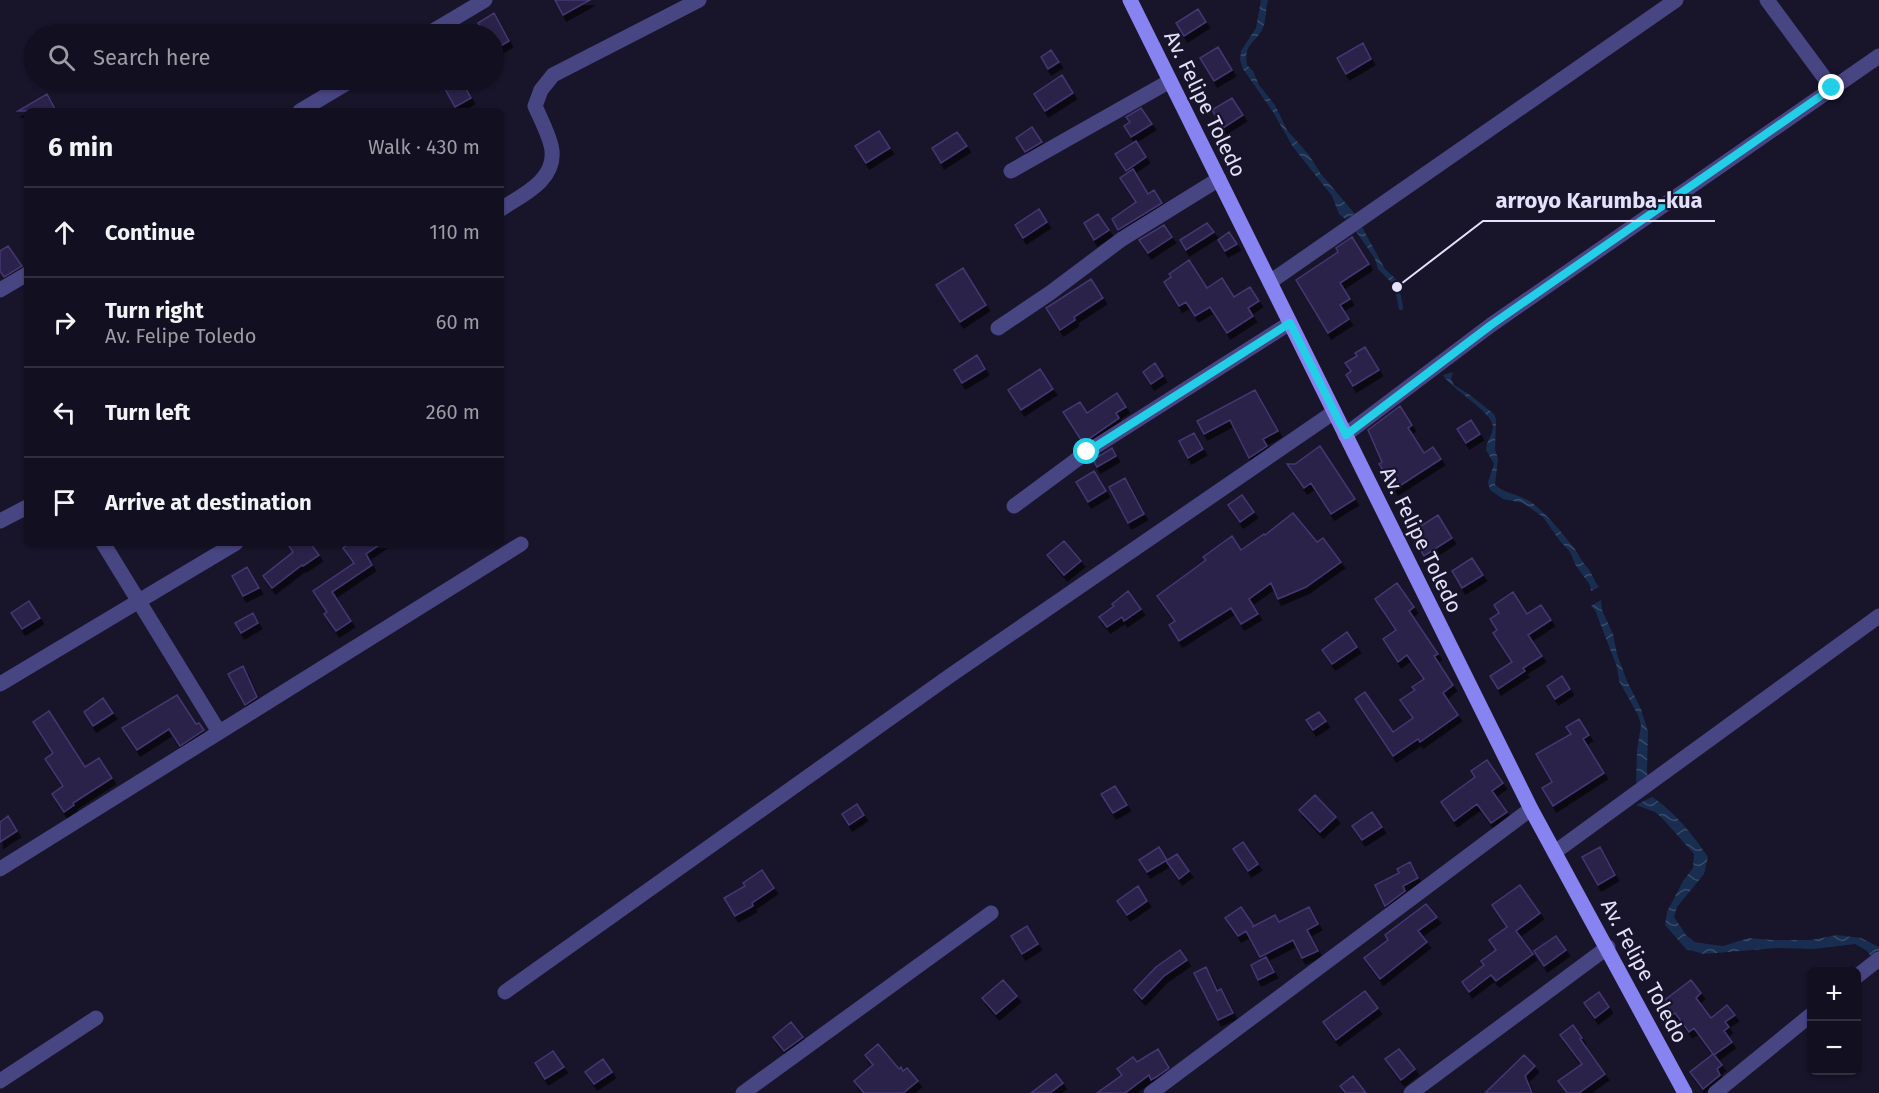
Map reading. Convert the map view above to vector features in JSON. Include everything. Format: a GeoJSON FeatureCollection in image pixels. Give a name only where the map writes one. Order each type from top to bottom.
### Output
{"type":"FeatureCollection","features":[{"type":"Feature","properties":{"kind":"main road","name":"Av. Felipe Toledo"},"geometry":{"type":"LineString","coordinates":[[1130,0],[1531,809],[1608,947],[1685,1093]]}},
{"type":"Feature","properties":{"kind":"street"},"geometry":{"type":"LineString","coordinates":[[445,24],[486,0]]}},
{"type":"Feature","properties":{"kind":"street"},"geometry":{"type":"LineString","coordinates":[[504,207],[533,188],[549,172],[552,150],[535,106],[541,90],[553,75],[699,0]]}},
{"type":"Feature","properties":{"kind":"street"},"geometry":{"type":"LineString","coordinates":[[1270,282],[1676,0]]}},
{"type":"Feature","properties":{"kind":"street"},"geometry":{"type":"LineString","coordinates":[[1767,0],[1832,88]]}},
{"type":"Feature","properties":{"kind":"street"},"geometry":{"type":"LineString","coordinates":[[1346,435],[1491,325],[1879,56]]}},
{"type":"Feature","properties":{"kind":"street"},"geometry":{"type":"LineString","coordinates":[[1011,171],[1170,81]]}},
{"type":"Feature","properties":{"kind":"street"},"geometry":{"type":"LineString","coordinates":[[305,108],[335,90]]}},
{"type":"Feature","properties":{"kind":"street"},"geometry":{"type":"LineString","coordinates":[[998,328],[1050,293],[1122,239],[1219,179]]}},
{"type":"Feature","properties":{"kind":"street"},"geometry":{"type":"LineString","coordinates":[[0,290],[24,276]]}},
{"type":"Feature","properties":{"kind":"street"},"geometry":{"type":"LineString","coordinates":[[1014,506],[1087,452],[1290,323]]}},
{"type":"Feature","properties":{"kind":"street"},"geometry":{"type":"LineString","coordinates":[[505,993],[951,675],[1335,412]]}},
{"type":"Feature","properties":{"kind":"street"},"geometry":{"type":"LineString","coordinates":[[0,521],[24,509]]}},
{"type":"Feature","properties":{"kind":"street"},"geometry":{"type":"LineString","coordinates":[[0,869],[521,544]]}},
{"type":"Feature","properties":{"kind":"street"},"geometry":{"type":"LineString","coordinates":[[105,546],[219,732]]}},
{"type":"Feature","properties":{"kind":"street"},"geometry":{"type":"LineString","coordinates":[[0,684],[231,546]]}},
{"type":"Feature","properties":{"kind":"street"},"geometry":{"type":"LineString","coordinates":[[1555,852],[1879,616]]}},
{"type":"Feature","properties":{"kind":"street"},"geometry":{"type":"LineString","coordinates":[[1152,1093],[1531,809]]}},
{"type":"Feature","properties":{"kind":"street"},"geometry":{"type":"LineString","coordinates":[[743,1093],[991,913]]}},
{"type":"Feature","properties":{"kind":"street"},"geometry":{"type":"LineString","coordinates":[[1411,1093],[1608,947]]}},
{"type":"Feature","properties":{"kind":"street"},"geometry":{"type":"LineString","coordinates":[[1861,974],[1879,959]]}},
{"type":"Feature","properties":{"kind":"street"},"geometry":{"type":"LineString","coordinates":[[0,1081],[96,1018]]}},
{"type":"Feature","properties":{"kind":"street"},"geometry":{"type":"LineString","coordinates":[[1715,1093],[1807,1018]]}},
{"type":"Feature","properties":{"kind":"water"},"geometry":{"type":"Polygon","coordinates":[[[1261,0],[1268,0],[1265,23],[1248,49],[1247,65],[1275,105],[1287,130],[1355,214],[1345,219],[1339,214],[1332,196],[1293,147],[1273,112],[1243,69],[1240,60],[1241,51],[1256,28],[1261,0]]]}},
{"type":"Feature","properties":{"kind":"water"},"geometry":{"type":"Polygon","coordinates":[[[1362,227],[1385,269],[1399,282],[1403,290],[1395,294],[1392,283],[1378,269],[1375,259],[1355,230],[1362,227]]]}},
{"type":"Feature","properties":{"kind":"water"},"geometry":{"type":"Polygon","coordinates":[[[1453,372],[1451,379],[1454,385],[1494,414],[1496,419],[1495,450],[1498,459],[1495,485],[1531,502],[1547,516],[1576,550],[1599,587],[1591,591],[1590,585],[1576,566],[1570,552],[1543,517],[1523,503],[1503,499],[1490,490],[1488,482],[1494,464],[1486,450],[1493,427],[1480,408],[1448,381],[1443,375],[1453,372]]]}},
{"type":"Feature","properties":{"kind":"water"},"geometry":{"type":"Polygon","coordinates":[[[1601,600],[1602,610],[1613,634],[1617,654],[1641,709],[1648,732],[1648,779],[1636,787],[1637,750],[1641,725],[1619,681],[1617,667],[1595,610],[1591,606],[1601,600]]]}},
{"type":"Feature","properties":{"kind":"water"},"geometry":{"type":"Polygon","coordinates":[[[1652,797],[1683,824],[1708,857],[1704,874],[1677,907],[1674,917],[1686,935],[1695,942],[1723,946],[1749,938],[1811,940],[1837,935],[1861,938],[1879,947],[1879,954],[1873,959],[1867,951],[1855,944],[1814,949],[1776,948],[1704,954],[1686,949],[1665,925],[1667,912],[1683,881],[1693,868],[1694,854],[1655,812],[1636,805],[1652,797]]]}},
{"type":"Feature","properties":{"kind":"building"},"geometry":{"type":"Polygon","coordinates":[[[555,0],[590,0],[563,15],[555,0]]]}},
{"type":"Feature","properties":{"kind":"building"},"geometry":{"type":"Polygon","coordinates":[[[1198,9],[1206,22],[1184,36],[1176,23],[1198,9]]]}},
{"type":"Feature","properties":{"kind":"building"},"geometry":{"type":"Polygon","coordinates":[[[494,13],[500,24],[479,24],[494,13]]]}},
{"type":"Feature","properties":{"kind":"building"},"geometry":{"type":"Polygon","coordinates":[[[504,32],[509,41],[504,44],[504,32]]]}},
{"type":"Feature","properties":{"kind":"building"},"geometry":{"type":"Polygon","coordinates":[[[1363,43],[1371,59],[1346,74],[1337,58],[1363,43]]]}},
{"type":"Feature","properties":{"kind":"building"},"geometry":{"type":"Polygon","coordinates":[[[1218,47],[1232,70],[1214,81],[1200,58],[1218,47]]]}},
{"type":"Feature","properties":{"kind":"building"},"geometry":{"type":"Polygon","coordinates":[[[1051,50],[1059,62],[1048,69],[1041,57],[1051,50]]]}},
{"type":"Feature","properties":{"kind":"building"},"geometry":{"type":"Polygon","coordinates":[[[1062,75],[1073,93],[1045,111],[1034,94],[1062,75]]]}},
{"type":"Feature","properties":{"kind":"building"},"geometry":{"type":"Polygon","coordinates":[[[446,90],[467,90],[471,98],[455,107],[446,90]]]}},
{"type":"Feature","properties":{"kind":"building"},"geometry":{"type":"Polygon","coordinates":[[[47,94],[54,108],[24,108],[24,111],[18,111],[47,94]]]}},
{"type":"Feature","properties":{"kind":"building"},"geometry":{"type":"Polygon","coordinates":[[[1232,98],[1243,115],[1223,128],[1212,110],[1232,98]]]}},
{"type":"Feature","properties":{"kind":"building"},"geometry":{"type":"Polygon","coordinates":[[[1141,108],[1152,124],[1131,137],[1124,126],[1130,122],[1126,117],[1141,108]]]}},
{"type":"Feature","properties":{"kind":"building"},"geometry":{"type":"Polygon","coordinates":[[[1032,127],[1042,142],[1025,152],[1016,138],[1032,127]]]}},
{"type":"Feature","properties":{"kind":"building"},"geometry":{"type":"Polygon","coordinates":[[[879,131],[890,148],[866,163],[855,146],[879,131]]]}},
{"type":"Feature","properties":{"kind":"building"},"geometry":{"type":"Polygon","coordinates":[[[957,132],[967,146],[941,163],[932,148],[957,132]]]}},
{"type":"Feature","properties":{"kind":"building"},"geometry":{"type":"Polygon","coordinates":[[[1136,141],[1146,157],[1126,171],[1115,154],[1136,141]]]}},
{"type":"Feature","properties":{"kind":"building"},"geometry":{"type":"Polygon","coordinates":[[[1133,169],[1148,194],[1154,190],[1162,203],[1118,230],[1112,219],[1136,202],[1120,178],[1133,169]]]}},
{"type":"Feature","properties":{"kind":"building"},"geometry":{"type":"Polygon","coordinates":[[[1039,209],[1047,222],[1023,238],[1015,225],[1039,209]]]}},
{"type":"Feature","properties":{"kind":"building"},"geometry":{"type":"Polygon","coordinates":[[[1098,214],[1109,230],[1094,240],[1084,223],[1098,214]]]}},
{"type":"Feature","properties":{"kind":"building"},"geometry":{"type":"Polygon","coordinates":[[[1207,223],[1214,232],[1186,250],[1180,240],[1207,223]]]}},
{"type":"Feature","properties":{"kind":"building"},"geometry":{"type":"Polygon","coordinates":[[[1164,225],[1172,237],[1148,253],[1139,240],[1164,225]]]}},
{"type":"Feature","properties":{"kind":"building"},"geometry":{"type":"Polygon","coordinates":[[[1229,232],[1237,244],[1225,251],[1218,240],[1229,232]]]}},
{"type":"Feature","properties":{"kind":"building"},"geometry":{"type":"Polygon","coordinates":[[[1352,237],[1369,264],[1340,283],[1350,299],[1340,305],[1349,319],[1328,333],[1296,280],[1338,252],[1336,248],[1352,237]]]}},
{"type":"Feature","properties":{"kind":"building"},"geometry":{"type":"Polygon","coordinates":[[[8,246],[22,266],[4,277],[0,271],[0,251],[8,246]]]}},
{"type":"Feature","properties":{"kind":"building"},"geometry":{"type":"Polygon","coordinates":[[[1189,260],[1207,288],[1222,278],[1234,297],[1250,287],[1259,301],[1248,308],[1253,316],[1227,333],[1210,307],[1195,316],[1186,302],[1179,306],[1164,282],[1171,277],[1169,274],[1189,260]]]}},
{"type":"Feature","properties":{"kind":"building"},"geometry":{"type":"Polygon","coordinates":[[[963,268],[986,305],[960,322],[936,285],[963,268]]]}},
{"type":"Feature","properties":{"kind":"building"},"geometry":{"type":"Polygon","coordinates":[[[1091,279],[1103,298],[1074,317],[1075,320],[1060,330],[1046,308],[1091,279]]]}},
{"type":"Feature","properties":{"kind":"building"},"geometry":{"type":"Polygon","coordinates":[[[1365,347],[1379,370],[1353,386],[1346,375],[1351,371],[1345,363],[1357,356],[1355,353],[1365,347]]]}},
{"type":"Feature","properties":{"kind":"building"},"geometry":{"type":"Polygon","coordinates":[[[977,355],[985,369],[962,383],[954,370],[977,355]]]}},
{"type":"Feature","properties":{"kind":"building"},"geometry":{"type":"Polygon","coordinates":[[[1155,363],[1163,376],[1151,384],[1143,372],[1155,363]]]}},
{"type":"Feature","properties":{"kind":"building"},"geometry":{"type":"Polygon","coordinates":[[[1040,369],[1053,389],[1021,410],[1008,390],[1040,369]]]}},
{"type":"Feature","properties":{"kind":"building"},"geometry":{"type":"Polygon","coordinates":[[[1255,390],[1278,431],[1263,439],[1267,446],[1249,458],[1230,420],[1204,434],[1197,421],[1255,390]]]}},
{"type":"Feature","properties":{"kind":"building"},"geometry":{"type":"Polygon","coordinates":[[[1117,393],[1126,407],[1116,413],[1119,418],[1083,443],[1063,412],[1080,402],[1087,413],[1117,393]]]}},
{"type":"Feature","properties":{"kind":"building"},"geometry":{"type":"Polygon","coordinates":[[[1400,406],[1412,425],[1408,428],[1424,453],[1433,447],[1441,459],[1395,489],[1379,464],[1382,462],[1368,430],[1400,406]]]}},
{"type":"Feature","properties":{"kind":"building"},"geometry":{"type":"Polygon","coordinates":[[[1471,420],[1480,434],[1466,443],[1457,429],[1471,420]]]}},
{"type":"Feature","properties":{"kind":"building"},"geometry":{"type":"Polygon","coordinates":[[[1194,433],[1203,449],[1188,458],[1179,441],[1194,433]]]}},
{"type":"Feature","properties":{"kind":"building"},"geometry":{"type":"Polygon","coordinates":[[[1320,446],[1355,499],[1331,514],[1311,483],[1304,488],[1287,464],[1295,464],[1320,446]]]}},
{"type":"Feature","properties":{"kind":"building"},"geometry":{"type":"Polygon","coordinates":[[[1112,448],[1116,456],[1097,467],[1093,460],[1112,448]]]}},
{"type":"Feature","properties":{"kind":"building"},"geometry":{"type":"Polygon","coordinates":[[[1094,471],[1106,491],[1088,502],[1076,482],[1094,471]]]}},
{"type":"Feature","properties":{"kind":"building"},"geometry":{"type":"Polygon","coordinates":[[[1125,478],[1144,514],[1128,523],[1109,487],[1125,478]]]}},
{"type":"Feature","properties":{"kind":"building"},"geometry":{"type":"Polygon","coordinates":[[[1242,495],[1254,512],[1240,522],[1228,505],[1242,495]]]}},
{"type":"Feature","properties":{"kind":"building"},"geometry":{"type":"Polygon","coordinates":[[[1293,513],[1317,542],[1323,538],[1341,562],[1306,587],[1278,599],[1271,583],[1249,599],[1258,614],[1241,624],[1231,608],[1179,641],[1169,625],[1175,621],[1157,596],[1206,560],[1203,557],[1232,536],[1241,550],[1293,513]]]}},
{"type":"Feature","properties":{"kind":"building"},"geometry":{"type":"Polygon","coordinates":[[[1438,515],[1452,538],[1424,556],[1410,533],[1438,515]]]}},
{"type":"Feature","properties":{"kind":"building"},"geometry":{"type":"Polygon","coordinates":[[[1064,541],[1081,561],[1064,575],[1047,555],[1064,541]]]}},
{"type":"Feature","properties":{"kind":"building"},"geometry":{"type":"Polygon","coordinates":[[[289,546],[312,546],[319,555],[272,588],[263,576],[293,552],[289,546]]]}},
{"type":"Feature","properties":{"kind":"building"},"geometry":{"type":"Polygon","coordinates":[[[346,546],[378,546],[366,554],[372,565],[332,592],[351,621],[336,631],[324,614],[327,612],[313,591],[354,563],[343,548],[346,546]]]}},
{"type":"Feature","properties":{"kind":"building"},"geometry":{"type":"Polygon","coordinates":[[[1472,558],[1483,575],[1462,588],[1452,571],[1472,558]]]}},
{"type":"Feature","properties":{"kind":"building"},"geometry":{"type":"Polygon","coordinates":[[[247,567],[259,588],[243,596],[232,576],[247,567]]]}},
{"type":"Feature","properties":{"kind":"building"},"geometry":{"type":"Polygon","coordinates":[[[1397,583],[1414,607],[1409,611],[1438,654],[1434,656],[1453,685],[1443,693],[1458,715],[1420,742],[1418,739],[1393,756],[1355,699],[1365,692],[1393,732],[1413,718],[1400,700],[1415,690],[1412,687],[1424,679],[1407,655],[1398,662],[1383,639],[1396,630],[1375,599],[1397,583]]]}},
{"type":"Feature","properties":{"kind":"building"},"geometry":{"type":"Polygon","coordinates":[[[1128,591],[1141,609],[1124,621],[1122,617],[1107,627],[1099,617],[1114,606],[1112,604],[1128,591]]]}},
{"type":"Feature","properties":{"kind":"building"},"geometry":{"type":"Polygon","coordinates":[[[1513,592],[1527,614],[1541,605],[1551,620],[1528,635],[1542,656],[1523,668],[1525,671],[1498,689],[1490,676],[1512,662],[1493,633],[1497,630],[1490,619],[1499,613],[1494,605],[1513,592]]]}},
{"type":"Feature","properties":{"kind":"building"},"geometry":{"type":"Polygon","coordinates":[[[29,601],[40,618],[22,629],[11,613],[29,601]]]}},
{"type":"Feature","properties":{"kind":"building"},"geometry":{"type":"Polygon","coordinates":[[[253,613],[258,623],[241,633],[235,623],[253,613]]]}},
{"type":"Feature","properties":{"kind":"building"},"geometry":{"type":"Polygon","coordinates":[[[1347,632],[1357,647],[1332,664],[1322,650],[1347,632]]]}},
{"type":"Feature","properties":{"kind":"building"},"geometry":{"type":"Polygon","coordinates":[[[243,666],[257,697],[245,705],[228,674],[243,666]]]}},
{"type":"Feature","properties":{"kind":"building"},"geometry":{"type":"Polygon","coordinates":[[[1562,676],[1570,689],[1555,699],[1547,686],[1562,676]]]}},
{"type":"Feature","properties":{"kind":"building"},"geometry":{"type":"Polygon","coordinates":[[[177,695],[196,724],[199,723],[204,730],[180,746],[169,729],[137,750],[122,728],[177,695]]]}},
{"type":"Feature","properties":{"kind":"building"},"geometry":{"type":"Polygon","coordinates":[[[103,698],[113,713],[93,726],[84,712],[103,698]]]}},
{"type":"Feature","properties":{"kind":"building"},"geometry":{"type":"Polygon","coordinates":[[[49,711],[85,767],[99,758],[112,778],[73,803],[74,805],[64,812],[52,794],[63,786],[45,759],[53,753],[33,722],[49,711]]]}},
{"type":"Feature","properties":{"kind":"building"},"geometry":{"type":"Polygon","coordinates":[[[1319,712],[1326,721],[1313,730],[1306,720],[1319,712]]]}},
{"type":"Feature","properties":{"kind":"building"},"geometry":{"type":"Polygon","coordinates":[[[1579,719],[1589,735],[1583,739],[1604,773],[1553,806],[1542,788],[1552,782],[1536,754],[1571,734],[1566,727],[1579,719]]]}},
{"type":"Feature","properties":{"kind":"building"},"geometry":{"type":"Polygon","coordinates":[[[1487,760],[1503,783],[1492,791],[1507,812],[1491,823],[1477,804],[1454,821],[1441,802],[1475,777],[1471,771],[1487,760]]]}},
{"type":"Feature","properties":{"kind":"building"},"geometry":{"type":"Polygon","coordinates":[[[1115,786],[1127,805],[1113,813],[1101,794],[1115,786]]]}},
{"type":"Feature","properties":{"kind":"building"},"geometry":{"type":"Polygon","coordinates":[[[1315,795],[1336,817],[1320,832],[1299,810],[1315,795]]]}},
{"type":"Feature","properties":{"kind":"building"},"geometry":{"type":"Polygon","coordinates":[[[857,804],[864,815],[849,825],[842,814],[857,804]]]}},
{"type":"Feature","properties":{"kind":"building"},"geometry":{"type":"Polygon","coordinates":[[[1372,812],[1382,827],[1362,840],[1352,826],[1372,812]]]}},
{"type":"Feature","properties":{"kind":"building"},"geometry":{"type":"Polygon","coordinates":[[[8,816],[17,831],[0,842],[0,822],[8,816]]]}},
{"type":"Feature","properties":{"kind":"building"},"geometry":{"type":"Polygon","coordinates":[[[1243,842],[1258,864],[1248,871],[1233,849],[1243,842]]]}},
{"type":"Feature","properties":{"kind":"building"},"geometry":{"type":"Polygon","coordinates":[[[1159,847],[1167,860],[1147,872],[1139,860],[1159,847]]]}},
{"type":"Feature","properties":{"kind":"building"},"geometry":{"type":"Polygon","coordinates":[[[1600,847],[1615,875],[1598,885],[1582,857],[1600,847]]]}},
{"type":"Feature","properties":{"kind":"building"},"geometry":{"type":"Polygon","coordinates":[[[1177,854],[1189,871],[1179,879],[1166,861],[1177,854]]]}},
{"type":"Feature","properties":{"kind":"building"},"geometry":{"type":"Polygon","coordinates":[[[1410,862],[1418,878],[1403,886],[1405,891],[1385,906],[1375,885],[1399,873],[1397,869],[1410,862]]]}},
{"type":"Feature","properties":{"kind":"building"},"geometry":{"type":"Polygon","coordinates":[[[762,870],[774,888],[752,903],[753,906],[735,916],[724,898],[745,886],[743,883],[762,870]]]}},
{"type":"Feature","properties":{"kind":"building"},"geometry":{"type":"Polygon","coordinates":[[[1520,885],[1540,913],[1516,931],[1533,954],[1496,981],[1491,975],[1469,992],[1462,982],[1484,965],[1481,961],[1496,950],[1489,940],[1507,927],[1492,905],[1520,885]]]}},
{"type":"Feature","properties":{"kind":"building"},"geometry":{"type":"Polygon","coordinates":[[[1138,886],[1147,901],[1127,915],[1117,901],[1138,886]]]}},
{"type":"Feature","properties":{"kind":"building"},"geometry":{"type":"Polygon","coordinates":[[[1426,904],[1437,917],[1418,931],[1427,942],[1380,979],[1364,958],[1388,940],[1385,935],[1426,904]]]}},
{"type":"Feature","properties":{"kind":"building"},"geometry":{"type":"Polygon","coordinates":[[[1241,907],[1254,926],[1275,915],[1279,922],[1309,907],[1318,924],[1307,930],[1318,951],[1302,958],[1293,940],[1260,957],[1246,931],[1238,936],[1225,918],[1241,907]]]}},
{"type":"Feature","properties":{"kind":"building"},"geometry":{"type":"Polygon","coordinates":[[[1027,926],[1038,944],[1022,954],[1011,936],[1027,926]]]}},
{"type":"Feature","properties":{"kind":"building"},"geometry":{"type":"Polygon","coordinates":[[[1556,936],[1566,950],[1544,966],[1534,951],[1556,936]]]}},
{"type":"Feature","properties":{"kind":"building"},"geometry":{"type":"Polygon","coordinates":[[[1180,950],[1187,960],[1164,976],[1142,999],[1134,990],[1156,967],[1180,950]]]}},
{"type":"Feature","properties":{"kind":"building"},"geometry":{"type":"Polygon","coordinates":[[[1266,957],[1274,972],[1258,980],[1251,965],[1266,957]]]}},
{"type":"Feature","properties":{"kind":"building"},"geometry":{"type":"Polygon","coordinates":[[[1206,967],[1217,991],[1221,989],[1233,1013],[1218,1020],[1194,973],[1206,967]]]}},
{"type":"Feature","properties":{"kind":"building"},"geometry":{"type":"Polygon","coordinates":[[[1003,980],[1017,996],[996,1014],[982,998],[1003,980]]]}},
{"type":"Feature","properties":{"kind":"building"},"geometry":{"type":"Polygon","coordinates":[[[1691,980],[1701,993],[1696,998],[1711,1018],[1727,1005],[1735,1015],[1725,1022],[1729,1027],[1724,1031],[1732,1042],[1714,1055],[1722,1065],[1717,1069],[1720,1075],[1703,1089],[1690,1072],[1713,1054],[1694,1028],[1689,1032],[1675,1013],[1668,1018],[1658,1005],[1691,980]]]}},
{"type":"Feature","properties":{"kind":"building"},"geometry":{"type":"Polygon","coordinates":[[[1365,991],[1378,1008],[1336,1040],[1323,1022],[1365,991]]]}},
{"type":"Feature","properties":{"kind":"building"},"geometry":{"type":"Polygon","coordinates":[[[1599,992],[1609,1007],[1595,1018],[1584,1003],[1599,992]]]}},
{"type":"Feature","properties":{"kind":"building"},"geometry":{"type":"Polygon","coordinates":[[[791,1022],[803,1037],[784,1051],[773,1037],[791,1022]]]}},
{"type":"Feature","properties":{"kind":"building"},"geometry":{"type":"Polygon","coordinates":[[[1573,1025],[1605,1074],[1579,1093],[1567,1093],[1558,1081],[1582,1064],[1560,1035],[1573,1025]]]}},
{"type":"Feature","properties":{"kind":"building"},"geometry":{"type":"Polygon","coordinates":[[[878,1044],[899,1069],[901,1067],[903,1071],[907,1068],[918,1081],[903,1093],[864,1093],[854,1081],[873,1065],[865,1055],[878,1044]]]}},
{"type":"Feature","properties":{"kind":"building"},"geometry":{"type":"Polygon","coordinates":[[[1158,1049],[1169,1068],[1151,1080],[1149,1075],[1125,1093],[1097,1093],[1122,1075],[1117,1069],[1133,1057],[1137,1062],[1158,1049]]]}},
{"type":"Feature","properties":{"kind":"building"},"geometry":{"type":"Polygon","coordinates":[[[1399,1049],[1415,1069],[1401,1080],[1385,1059],[1399,1049]]]}},
{"type":"Feature","properties":{"kind":"building"},"geometry":{"type":"Polygon","coordinates":[[[553,1051],[564,1067],[545,1079],[535,1063],[553,1051]]]}},
{"type":"Feature","properties":{"kind":"building"},"geometry":{"type":"Polygon","coordinates":[[[1524,1055],[1535,1066],[1525,1076],[1532,1093],[1485,1093],[1524,1055]]]}},
{"type":"Feature","properties":{"kind":"building"},"geometry":{"type":"Polygon","coordinates":[[[603,1059],[612,1072],[594,1084],[585,1072],[603,1059]]]}},
{"type":"Feature","properties":{"kind":"building"},"geometry":{"type":"Polygon","coordinates":[[[1056,1074],[1063,1083],[1050,1093],[1031,1093],[1056,1074]]]}},
{"type":"Feature","properties":{"kind":"building"},"geometry":{"type":"Polygon","coordinates":[[[1353,1076],[1366,1093],[1346,1093],[1340,1086],[1353,1076]]]}},
{"type":"Feature","properties":{"kind":"waterway"},"geometry":{"type":"LineString","coordinates":[[1397,287],[1401,308]]}},
{"type":"Feature","properties":{"kind":"place","name":"arroyo Karumba-kua"},"geometry":{"type":"Point","coordinates":[1397,287]}},
{"type":"Feature","properties":{"kind":"route"},"geometry":{"type":"LineString","coordinates":[[1087,452],[1290,323],[1346,435],[1491,325],[1832,88]]}}]}
